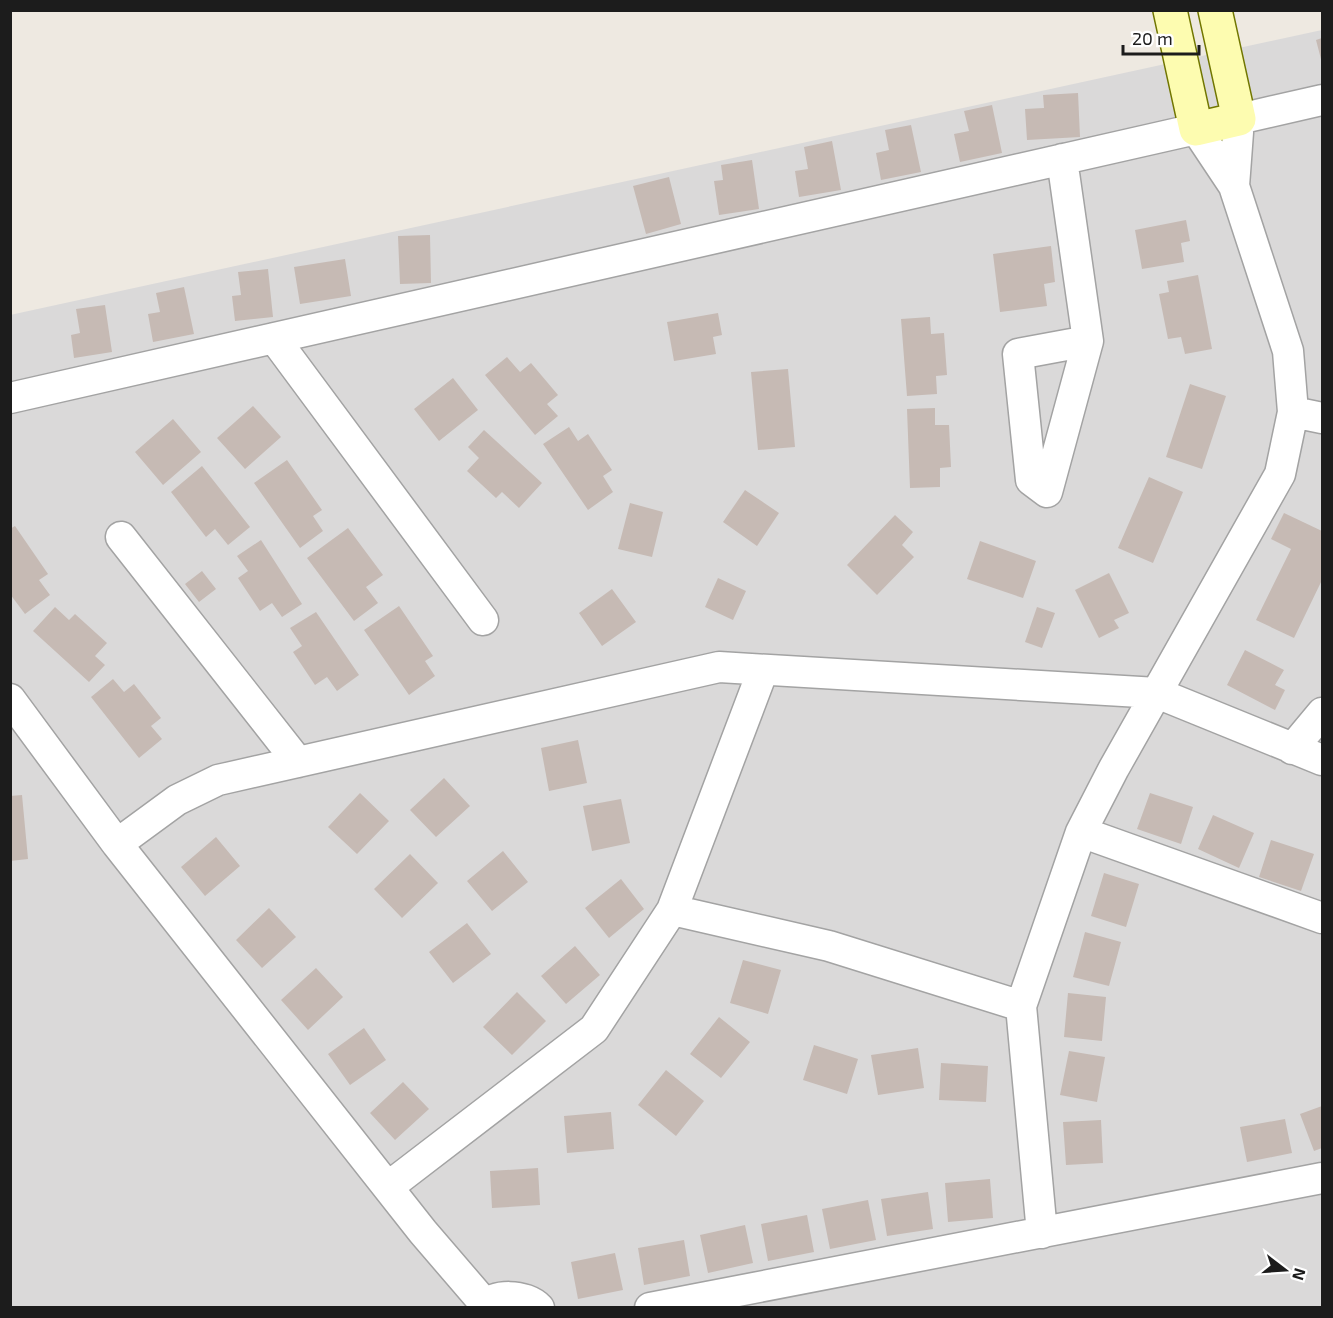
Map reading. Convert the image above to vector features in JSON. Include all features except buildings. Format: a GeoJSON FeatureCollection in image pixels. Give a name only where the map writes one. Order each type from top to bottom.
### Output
{"type":"FeatureCollection","features":[{"type":"Feature","properties":{"kind":"street"},"geometry":{"type":"LineString","coordinates":[[1042,1233],[1021,1006],[1081,832],[1114,768],[1280,474],[1293,412],[1288,351],[1234,186],[1196,129],[1170,10]]}},
{"type":"Feature","properties":{"kind":"street"},"geometry":{"type":"LineString","coordinates":[[1215,10],[1239,119],[1234,186]]}},
{"type":"Feature","properties":{"kind":"street"},"geometry":{"type":"LineString","coordinates":[[10,398],[1323,100]]}},
{"type":"Feature","properties":{"kind":"street"},"geometry":{"type":"LineString","coordinates":[[1062,159],[1088,341]]}},
{"type":"Feature","properties":{"kind":"street"},"geometry":{"type":"LineString","coordinates":[[274,338],[483,620]]}},
{"type":"Feature","properties":{"kind":"street"},"geometry":{"type":"LineString","coordinates":[[1293,412],[1323,418]]}},
{"type":"Feature","properties":{"kind":"street"},"geometry":{"type":"LineString","coordinates":[[121,537],[298,762]]}},
{"type":"Feature","properties":{"kind":"street"},"geometry":{"type":"LineString","coordinates":[[117,844],[177,800],[218,780],[718,667],[1157,693],[1323,760]]}},
{"type":"Feature","properties":{"kind":"street"},"geometry":{"type":"LineString","coordinates":[[388,1187],[594,1029],[672,910],[763,670]]}},
{"type":"Feature","properties":{"kind":"street"},"geometry":{"type":"LineString","coordinates":[[10,699],[117,844],[482,1306],[509,1296],[534,1303],[538,1308]]}},
{"type":"Feature","properties":{"kind":"street"},"geometry":{"type":"LineString","coordinates":[[1292,748],[1323,713]]}},
{"type":"Feature","properties":{"kind":"street"},"geometry":{"type":"LineString","coordinates":[[1081,832],[1323,918]]}},
{"type":"Feature","properties":{"kind":"street"},"geometry":{"type":"LineString","coordinates":[[672,910],[829,945],[1021,1006]]}},
{"type":"Feature","properties":{"kind":"street"},"geometry":{"type":"LineString","coordinates":[[650,1308],[1323,1178]]}},
{"type":"Feature","properties":{"kind":"shaded area"},"geometry":{"type":"Polygon","coordinates":[[[1322,30],[1322,1307],[11,1307],[10,315],[1322,30]]]}}]}
